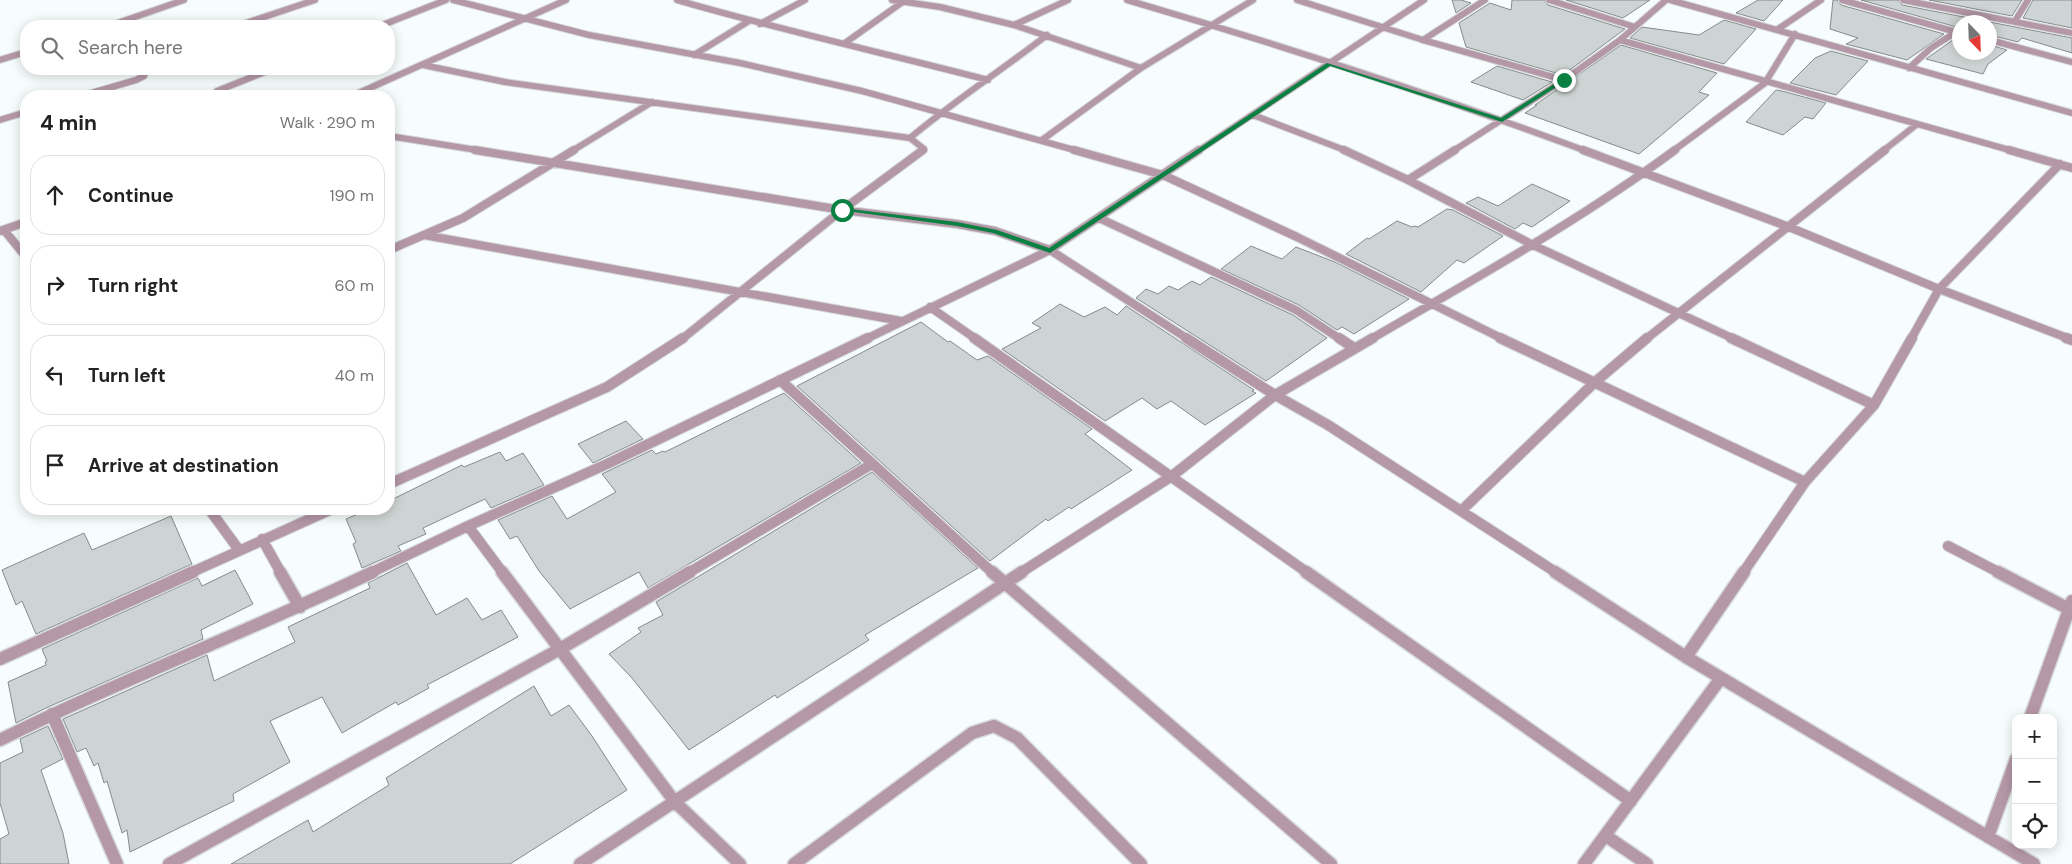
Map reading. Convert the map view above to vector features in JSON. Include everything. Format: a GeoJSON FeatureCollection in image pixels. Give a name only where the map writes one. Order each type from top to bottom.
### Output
{"type":"FeatureCollection","features":[{"type":"Feature","properties":{"kind":"street"},"geometry":{"type":"LineString","coordinates":[[127,20],[184,0]]}},
{"type":"Feature","properties":{"kind":"street"},"geometry":{"type":"LineString","coordinates":[[255,20],[315,0]]}},
{"type":"Feature","properties":{"kind":"street"},"geometry":{"type":"LineString","coordinates":[[395,20],[446,0]]}},
{"type":"Feature","properties":{"kind":"street"},"geometry":{"type":"LineString","coordinates":[[453,0],[589,35],[694,55],[862,91],[1163,175],[1296,237],[1594,383],[1805,482]]}},
{"type":"Feature","properties":{"kind":"street"},"geometry":{"type":"LineString","coordinates":[[366,90],[566,0]]}},
{"type":"Feature","properties":{"kind":"street"},"geometry":{"type":"LineString","coordinates":[[677,0],[749,22],[845,43],[988,80]]}},
{"type":"Feature","properties":{"kind":"street"},"geometry":{"type":"LineString","coordinates":[[760,24],[805,0]]}},
{"type":"Feature","properties":{"kind":"street"},"geometry":{"type":"LineString","coordinates":[[892,0],[940,7],[1047,34],[1141,68]]}},
{"type":"Feature","properties":{"kind":"street"},"geometry":{"type":"LineString","coordinates":[[1014,25],[1068,0]]}},
{"type":"Feature","properties":{"kind":"street"},"geometry":{"type":"LineString","coordinates":[[1127,0],[1212,25],[1502,120],[1789,227],[1939,289],[2072,340]]}},
{"type":"Feature","properties":{"kind":"street"},"geometry":{"type":"LineString","coordinates":[[1042,140],[1141,68],[1253,0]]}},
{"type":"Feature","properties":{"kind":"street"},"geometry":{"type":"LineString","coordinates":[[1298,0],[1423,40],[1564,80]]}},
{"type":"Feature","properties":{"kind":"street"},"geometry":{"type":"LineString","coordinates":[[0,740],[52,714],[300,608],[468,526],[607,464],[1050,250],[1424,0]]}},
{"type":"Feature","properties":{"kind":"street"},"geometry":{"type":"LineString","coordinates":[[1423,40],[1485,0]]}},
{"type":"Feature","properties":{"kind":"street"},"geometry":{"type":"LineString","coordinates":[[1549,0],[1635,26]]}},
{"type":"Feature","properties":{"kind":"street"},"geometry":{"type":"LineString","coordinates":[[1408,180],[1564,80],[1620,40],[1668,0],[1778,29],[1909,68],[2072,113]]}},
{"type":"Feature","properties":{"kind":"street"},"geometry":{"type":"LineString","coordinates":[[1778,29],[1821,0]]}},
{"type":"Feature","properties":{"kind":"street"},"geometry":{"type":"LineString","coordinates":[[1842,0],[1952,30]]}},
{"type":"Feature","properties":{"kind":"street"},"geometry":{"type":"LineString","coordinates":[[1903,0],[2072,33]]}},
{"type":"Feature","properties":{"kind":"street"},"geometry":{"type":"LineString","coordinates":[[2015,21],[2028,0]]}},
{"type":"Feature","properties":{"kind":"street"},"geometry":{"type":"LineString","coordinates":[[845,43],[904,1]]}},
{"type":"Feature","properties":{"kind":"street"},"geometry":{"type":"LineString","coordinates":[[694,55],[749,22]]}},
{"type":"Feature","properties":{"kind":"street"},"geometry":{"type":"LineString","coordinates":[[910,138],[940,113],[988,80],[1047,34]]}},
{"type":"Feature","properties":{"kind":"street"},"geometry":{"type":"LineString","coordinates":[[580,864],[1004,583],[1172,476],[1275,396],[1354,348],[1432,305],[1533,245],[1644,173],[1765,83],[1795,34]]}},
{"type":"Feature","properties":{"kind":"street"},"geometry":{"type":"LineString","coordinates":[[1909,68],[1931,48],[1952,36]]}},
{"type":"Feature","properties":{"kind":"street"},"geometry":{"type":"LineString","coordinates":[[1620,40],[1765,83],[2072,168]]}},
{"type":"Feature","properties":{"kind":"street"},"geometry":{"type":"LineString","coordinates":[[1997,42],[2072,62]]}},
{"type":"Feature","properties":{"kind":"street"},"geometry":{"type":"LineString","coordinates":[[0,60],[20,54]]}},
{"type":"Feature","properties":{"kind":"street"},"geometry":{"type":"LineString","coordinates":[[395,481],[607,387],[673,346],[842,210],[924,149],[910,138],[505,82],[423,65]]}},
{"type":"Feature","properties":{"kind":"street"},"geometry":{"type":"LineString","coordinates":[[102,90],[136,80],[144,75]]}},
{"type":"Feature","properties":{"kind":"street"},"geometry":{"type":"LineString","coordinates":[[220,90],[257,75]]}},
{"type":"Feature","properties":{"kind":"street"},"geometry":{"type":"LineString","coordinates":[[395,247],[463,218],[652,102]]}},
{"type":"Feature","properties":{"kind":"street"},"geometry":{"type":"LineString","coordinates":[[0,120],[20,114]]}},
{"type":"Feature","properties":{"kind":"street"},"geometry":{"type":"LineString","coordinates":[[1253,115],[1344,150],[1408,180],[1533,245],[1874,405]]}},
{"type":"Feature","properties":{"kind":"street"},"geometry":{"type":"LineString","coordinates":[[1460,511],[1594,383],[1678,312],[1789,227],[1916,125]]}},
{"type":"Feature","properties":{"kind":"street"},"geometry":{"type":"LineString","coordinates":[[395,137],[842,210],[957,224],[995,231],[1050,250],[1275,396],[1328,425],[1686,657],[2034,864]]}},
{"type":"Feature","properties":{"kind":"street"},"geometry":{"type":"LineString","coordinates":[[1686,657],[1805,482],[1874,405],[1939,289],[2060,164]]}},
{"type":"Feature","properties":{"kind":"street"},"geometry":{"type":"LineString","coordinates":[[1099,218],[1296,310],[1354,348]]}},
{"type":"Feature","properties":{"kind":"street"},"geometry":{"type":"LineString","coordinates":[[20,224],[2,231],[20,250]]}},
{"type":"Feature","properties":{"kind":"street"},"geometry":{"type":"LineString","coordinates":[[424,235],[901,321]]}},
{"type":"Feature","properties":{"kind":"street"},"geometry":{"type":"LineString","coordinates":[[930,307],[1632,801]]}},
{"type":"Feature","properties":{"kind":"street"},"geometry":{"type":"LineString","coordinates":[[780,380],[1004,583],[1331,864]]}},
{"type":"Feature","properties":{"kind":"street"},"geometry":{"type":"LineString","coordinates":[[169,864],[560,648],[872,464]]}},
{"type":"Feature","properties":{"kind":"street"},"geometry":{"type":"LineString","coordinates":[[213,515],[238,550]]}},
{"type":"Feature","properties":{"kind":"street"},"geometry":{"type":"LineString","coordinates":[[0,659],[318,515]]}},
{"type":"Feature","properties":{"kind":"street"},"geometry":{"type":"LineString","coordinates":[[468,526],[675,802],[740,864]]}},
{"type":"Feature","properties":{"kind":"street"},"geometry":{"type":"LineString","coordinates":[[262,539],[300,608]]}},
{"type":"Feature","properties":{"kind":"street"},"geometry":{"type":"LineString","coordinates":[[1948,546],[2071,605],[2031,714]]}},
{"type":"Feature","properties":{"kind":"street"},"geometry":{"type":"LineString","coordinates":[[1584,864],[1721,678]]}},
{"type":"Feature","properties":{"kind":"street"},"geometry":{"type":"LineString","coordinates":[[52,714],[117,864]]}},
{"type":"Feature","properties":{"kind":"street"},"geometry":{"type":"LineString","coordinates":[[794,864],[972,733],[994,726],[1017,738],[1141,864]]}},
{"type":"Feature","properties":{"kind":"street"},"geometry":{"type":"LineString","coordinates":[[1988,837],[2012,770]]}},
{"type":"Feature","properties":{"kind":"street"},"geometry":{"type":"LineString","coordinates":[[1606,836],[1646,864]]}},
{"type":"Feature","properties":{"kind":"building"},"geometry":{"type":"Polygon","coordinates":[[[1452,0],[1461,0],[1471,3],[1456,13],[1452,0]]]}},
{"type":"Feature","properties":{"kind":"building"},"geometry":{"type":"Polygon","coordinates":[[[1512,0],[1544,0],[1548,5],[1625,29],[1563,75],[1466,47],[1459,23],[1490,3],[1511,10],[1512,0]]]}},
{"type":"Feature","properties":{"kind":"building"},"geometry":{"type":"Polygon","coordinates":[[[1566,0],[1650,0],[1623,18],[1566,0]]]}},
{"type":"Feature","properties":{"kind":"building"},"geometry":{"type":"Polygon","coordinates":[[[1758,0],[1783,0],[1764,21],[1736,13],[1758,0]]]}},
{"type":"Feature","properties":{"kind":"building"},"geometry":{"type":"Polygon","coordinates":[[[1833,0],[1837,0],[1841,5],[1944,34],[1907,60],[1846,44],[1858,38],[1830,29],[1833,0]]]}},
{"type":"Feature","properties":{"kind":"building"},"geometry":{"type":"Polygon","coordinates":[[[1861,0],[1898,0],[1902,5],[1954,15],[1952,15],[1952,26],[1861,0]]]}},
{"type":"Feature","properties":{"kind":"building"},"geometry":{"type":"Polygon","coordinates":[[[1929,0],[2022,0],[2012,16],[1929,0]]]}},
{"type":"Feature","properties":{"kind":"building"},"geometry":{"type":"Polygon","coordinates":[[[2033,0],[2072,0],[2072,28],[2023,18],[2033,0]]]}},
{"type":"Feature","properties":{"kind":"building"},"geometry":{"type":"Polygon","coordinates":[[[1724,20],[1756,29],[1724,64],[1630,38],[1642,27],[1699,35],[1724,20]]]}},
{"type":"Feature","properties":{"kind":"building"},"geometry":{"type":"Polygon","coordinates":[[[1997,23],[2072,38],[2072,53],[2022,38],[2018,42],[1997,37],[1997,23]]]}},
{"type":"Feature","properties":{"kind":"building"},"geometry":{"type":"Polygon","coordinates":[[[1952,41],[1952,60],[1993,60],[1988,64],[1983,74],[1926,59],[1952,41]]]}},
{"type":"Feature","properties":{"kind":"building"},"geometry":{"type":"Polygon","coordinates":[[[1621,45],[1717,73],[1699,92],[1709,95],[1639,154],[1525,113],[1537,105],[1535,105],[1621,45]]]}},
{"type":"Feature","properties":{"kind":"building"},"geometry":{"type":"Polygon","coordinates":[[[1997,47],[2007,50],[1997,57],[1997,47]]]}},
{"type":"Feature","properties":{"kind":"building"},"geometry":{"type":"Polygon","coordinates":[[[1831,51],[1868,61],[1836,95],[1790,83],[1815,58],[1831,51]]]}},
{"type":"Feature","properties":{"kind":"building"},"geometry":{"type":"Polygon","coordinates":[[[1497,66],[1552,82],[1523,100],[1471,82],[1497,66]]]}},
{"type":"Feature","properties":{"kind":"building"},"geometry":{"type":"Polygon","coordinates":[[[1776,90],[1826,103],[1813,119],[1805,117],[1783,135],[1746,122],[1776,90]]]}},
{"type":"Feature","properties":{"kind":"building"},"geometry":{"type":"Polygon","coordinates":[[[1532,184],[1570,201],[1532,227],[1523,223],[1515,229],[1466,203],[1478,197],[1498,206],[1532,184]]]}},
{"type":"Feature","properties":{"kind":"building"},"geometry":{"type":"Polygon","coordinates":[[[1447,209],[1453,210],[1503,236],[1464,263],[1457,260],[1421,292],[1346,254],[1367,238],[1369,239],[1397,221],[1412,227],[1418,227],[1447,209]]]}},
{"type":"Feature","properties":{"kind":"building"},"geometry":{"type":"Polygon","coordinates":[[[1251,246],[1282,259],[1296,247],[1335,262],[1409,299],[1354,334],[1342,327],[1337,330],[1299,305],[1221,269],[1251,246]]]}},
{"type":"Feature","properties":{"kind":"building"},"geometry":{"type":"Polygon","coordinates":[[[1211,277],[1293,315],[1327,338],[1266,381],[1136,298],[1146,289],[1158,294],[1169,286],[1178,290],[1192,281],[1200,285],[1211,277]]]}},
{"type":"Feature","properties":{"kind":"building"},"geometry":{"type":"Polygon","coordinates":[[[1060,304],[1084,317],[1105,307],[1117,315],[1126,306],[1256,393],[1205,425],[1171,401],[1157,409],[1142,398],[1105,421],[1002,349],[1041,328],[1032,323],[1060,304]]]}},
{"type":"Feature","properties":{"kind":"building"},"geometry":{"type":"Polygon","coordinates":[[[921,322],[977,360],[988,356],[1092,429],[1085,434],[1132,470],[1071,509],[1069,507],[1048,521],[1046,519],[990,561],[797,386],[921,322]]]}},
{"type":"Feature","properties":{"kind":"building"},"geometry":{"type":"Polygon","coordinates":[[[784,393],[861,463],[648,588],[639,572],[570,609],[539,571],[517,536],[510,539],[498,520],[552,496],[567,519],[616,492],[602,474],[652,450],[656,454],[665,452],[784,393]]]}},
{"type":"Feature","properties":{"kind":"building"},"geometry":{"type":"Polygon","coordinates":[[[626,421],[643,439],[593,463],[578,444],[626,421]]]}},
{"type":"Feature","properties":{"kind":"building"},"geometry":{"type":"Polygon","coordinates":[[[500,452],[506,461],[523,453],[544,485],[491,508],[485,499],[423,528],[426,534],[398,546],[401,551],[362,568],[353,544],[356,542],[346,519],[356,515],[395,515],[395,498],[462,465],[464,467],[500,452]]]}},
{"type":"Feature","properties":{"kind":"building"},"geometry":{"type":"Polygon","coordinates":[[[872,472],[978,568],[865,635],[869,640],[777,698],[775,695],[689,750],[632,678],[609,654],[641,632],[638,628],[663,615],[656,602],[872,472]]]}},
{"type":"Feature","properties":{"kind":"building"},"geometry":{"type":"Polygon","coordinates":[[[171,516],[192,564],[36,634],[22,601],[16,605],[2,570],[84,533],[92,550],[171,516]]]}},
{"type":"Feature","properties":{"kind":"building"},"geometry":{"type":"Polygon","coordinates":[[[407,563],[436,615],[467,598],[482,620],[501,610],[518,637],[427,685],[429,688],[398,705],[396,702],[342,733],[322,697],[270,721],[290,762],[233,794],[234,801],[130,852],[127,830],[122,833],[107,781],[104,783],[98,763],[94,766],[86,748],[77,752],[63,719],[207,655],[214,681],[295,642],[288,627],[370,588],[368,583],[407,563]]]}},
{"type":"Feature","properties":{"kind":"building"},"geometry":{"type":"Polygon","coordinates":[[[235,570],[253,604],[201,630],[203,639],[16,723],[8,682],[46,665],[45,662],[47,661],[42,649],[198,578],[202,586],[235,570]]]}},
{"type":"Feature","properties":{"kind":"building"},"geometry":{"type":"Polygon","coordinates":[[[534,686],[551,716],[569,705],[592,736],[627,790],[510,864],[231,864],[308,820],[313,832],[389,785],[386,778],[534,686]]]}},
{"type":"Feature","properties":{"kind":"building"},"geometry":{"type":"Polygon","coordinates":[[[48,726],[63,759],[41,770],[63,833],[69,864],[0,864],[0,839],[9,834],[0,803],[0,763],[23,752],[20,739],[48,726]]]}},
{"type":"Feature","properties":{"kind":"route"},"geometry":{"type":"LineString","coordinates":[[842,210],[957,224],[995,231],[1050,250],[1329,64],[1502,120],[1564,80]]}}]}
